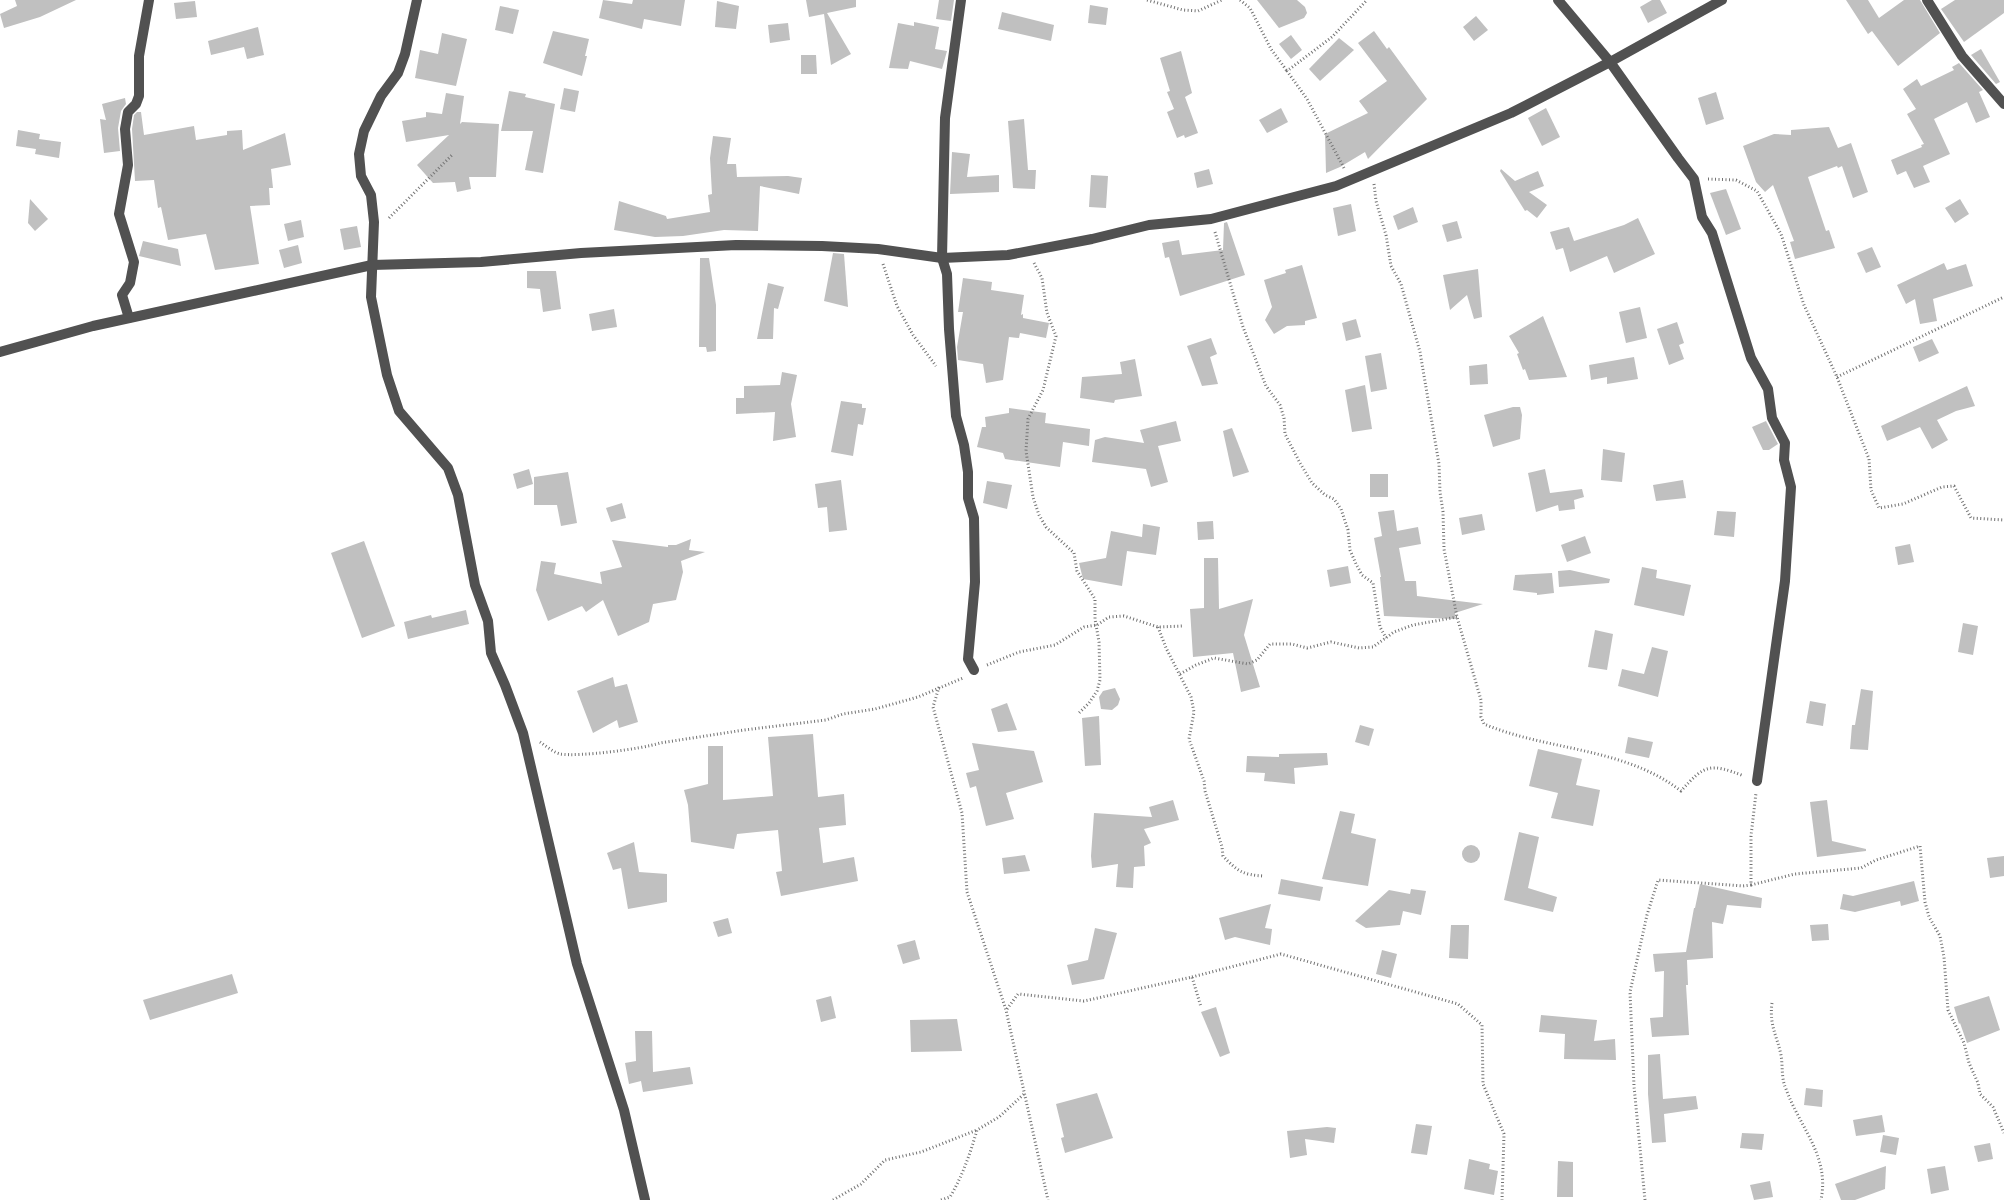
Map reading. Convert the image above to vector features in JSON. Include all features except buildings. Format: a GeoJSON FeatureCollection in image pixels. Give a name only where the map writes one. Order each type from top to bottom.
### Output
{"type":"FeatureCollection","features":[{"type":"Feature","properties":{"kind":"street"},"geometry":{"type":"LineString","coordinates":[[129,318],[122,295],[130,283],[134,262],[119,214],[128,164],[125,129],[128,112],[136,104],[139,96],[139,56],[149,0]]}},
{"type":"Feature","properties":{"kind":"street"},"geometry":{"type":"LineString","coordinates":[[417,0],[398,73],[381,96],[364,131],[359,154],[361,176],[371,194],[374,234],[371,298],[387,375],[399,412],[448,468],[458,495],[475,585],[488,621],[491,653],[506,685],[523,733],[578,964],[624,1110],[645,1200]]}},
{"type":"Feature","properties":{"kind":"street"},"geometry":{"type":"LineString","coordinates":[[961,0],[945,118],[942,258],[947,274],[956,416],[964,445],[968,472],[968,498],[974,518],[975,582],[968,659],[974,670]]}},
{"type":"Feature","properties":{"kind":"street"},"geometry":{"type":"LineString","coordinates":[[1558,0],[1610,62],[1694,179],[1702,217],[1712,233],[1751,358],[1768,389],[1772,418],[1785,443],[1784,460],[1792,487],[1785,582],[1757,781]]}},
{"type":"Feature","properties":{"kind":"street"},"geometry":{"type":"LineString","coordinates":[[0,352],[93,326],[372,265],[481,262],[581,253],[736,245],[878,249],[942,258],[1008,255],[1092,239],[1149,225],[1211,219],[1336,186],[1511,113],[1610,62],[1722,0]]}},
{"type":"Feature","properties":{"kind":"street"},"geometry":{"type":"LineString","coordinates":[[1928,0],[1962,56],[2004,104]]}},
{"type":"Feature","properties":{"kind":"path"},"geometry":{"type":"LineString","coordinates":[[1146,0],[1183,10],[1198,11],[1222,0]]}},
{"type":"Feature","properties":{"kind":"path"},"geometry":{"type":"LineString","coordinates":[[1240,0],[1250,8],[1271,49],[1307,99],[1350,180]]}},
{"type":"Feature","properties":{"kind":"path"},"geometry":{"type":"LineString","coordinates":[[1287,72],[1332,37],[1367,0]]}},
{"type":"Feature","properties":{"kind":"path"},"geometry":{"type":"LineString","coordinates":[[374,234],[452,155]]}},
{"type":"Feature","properties":{"kind":"path"},"geometry":{"type":"LineString","coordinates":[[1372,170],[1376,201],[1386,235],[1391,266],[1401,284],[1422,367],[1440,464],[1444,549],[1456,617],[1481,700],[1481,717],[1484,724],[1507,734],[1607,756],[1656,774],[1681,791],[1704,768],[1719,768],[1757,781],[1751,836],[1751,885]]}},
{"type":"Feature","properties":{"kind":"path"},"geometry":{"type":"LineString","coordinates":[[1694,179],[1736,180],[1757,191],[1781,234],[1804,305],[1837,377],[1869,459],[1871,490],[1879,508],[1903,504],[1942,487],[1954,486],[1971,518],[2004,520]]}},
{"type":"Feature","properties":{"kind":"path"},"geometry":{"type":"LineString","coordinates":[[1211,219],[1243,327],[1266,386],[1280,406],[1284,418],[1285,434],[1312,483],[1325,495],[1334,499],[1341,509],[1348,530],[1350,550],[1356,564],[1362,575],[1374,583],[1380,627],[1386,638]]}},
{"type":"Feature","properties":{"kind":"path"},"geometry":{"type":"LineString","coordinates":[[878,249],[897,306],[913,335],[939,368]]}},
{"type":"Feature","properties":{"kind":"path"},"geometry":{"type":"LineString","coordinates":[[1029,251],[1042,278],[1047,313],[1056,336],[1043,390],[1028,419],[1026,450],[1033,497],[1039,515],[1046,527],[1074,553],[1077,571],[1095,599],[1100,680],[1097,691],[1078,714]]}},
{"type":"Feature","properties":{"kind":"path"},"geometry":{"type":"LineString","coordinates":[[1837,377],[2004,297]]}},
{"type":"Feature","properties":{"kind":"path"},"geometry":{"type":"LineString","coordinates":[[523,733],[536,737],[559,753],[576,755],[617,751],[744,730],[826,720],[843,714],[875,709],[918,697],[972,674],[974,670],[1019,652],[1055,645],[1084,627],[1097,625],[1109,617],[1124,616],[1158,627],[1184,626]]}},
{"type":"Feature","properties":{"kind":"path"},"geometry":{"type":"LineString","coordinates":[[1180,674],[1214,658],[1248,664],[1257,660],[1270,644],[1292,644],[1307,648],[1331,642],[1359,648],[1373,647],[1386,638],[1413,625],[1456,617]]}},
{"type":"Feature","properties":{"kind":"path"},"geometry":{"type":"LineString","coordinates":[[1158,627],[1166,648],[1191,697],[1194,712],[1189,739],[1191,749],[1204,781],[1205,792],[1223,856],[1238,871],[1264,876]]}},
{"type":"Feature","properties":{"kind":"path"},"geometry":{"type":"LineString","coordinates":[[939,687],[933,707],[962,812],[967,892],[1006,1010],[1048,1200]]}},
{"type":"Feature","properties":{"kind":"path"},"geometry":{"type":"LineString","coordinates":[[1645,1200],[1634,1086],[1630,992],[1647,915],[1658,880],[1751,885],[1795,874],[1861,868],[1876,860],[1920,846],[1925,902],[1929,917],[1940,936],[1944,958],[1948,1010],[1964,1043],[1980,1094],[1993,1107],[2004,1133]]}},
{"type":"Feature","properties":{"kind":"path"},"geometry":{"type":"LineString","coordinates":[[1006,1010],[1018,994],[1084,1001],[1192,977],[1281,954],[1458,1004],[1482,1025],[1483,1084],[1504,1134],[1502,1200]]}},
{"type":"Feature","properties":{"kind":"path"},"geometry":{"type":"LineString","coordinates":[[1192,977],[1201,1007]]}},
{"type":"Feature","properties":{"kind":"path"},"geometry":{"type":"LineString","coordinates":[[1772,1003],[1771,1025],[1781,1057],[1783,1081],[1818,1157],[1824,1186],[1821,1200]]}},
{"type":"Feature","properties":{"kind":"path"},"geometry":{"type":"LineString","coordinates":[[833,1200],[861,1184],[884,1160],[921,1152],[977,1130],[999,1117],[1025,1094]]}},
{"type":"Feature","properties":{"kind":"path"},"geometry":{"type":"LineString","coordinates":[[941,1200],[950,1197],[957,1186],[967,1166],[977,1130]]}}]}
